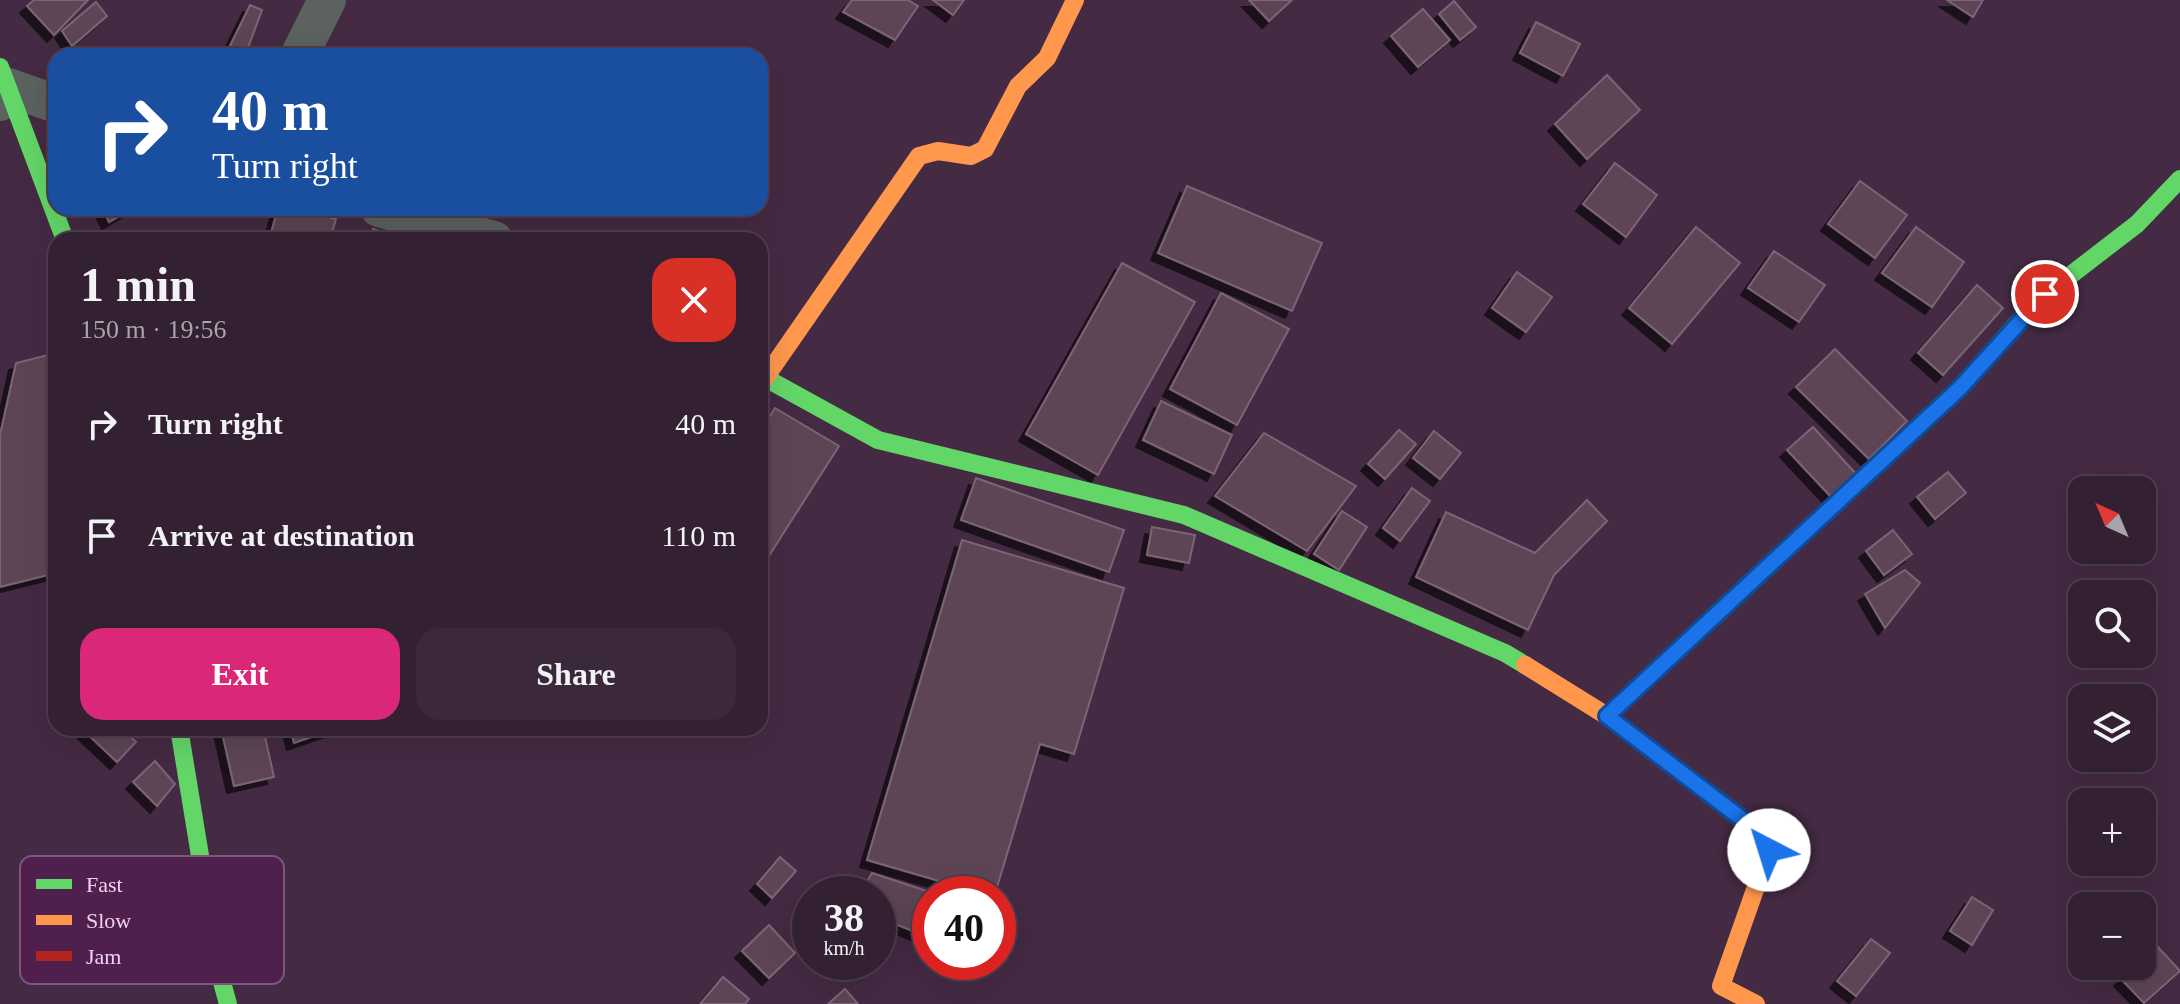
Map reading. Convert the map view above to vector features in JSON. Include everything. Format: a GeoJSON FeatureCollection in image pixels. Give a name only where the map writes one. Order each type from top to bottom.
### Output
{"type":"FeatureCollection","features":[{"type":"Feature","properties":{"kind":"street"},"geometry":{"type":"LineString","coordinates":[[303,48],[327,0]]}},
{"type":"Feature","properties":{"kind":"street"},"geometry":{"type":"LineString","coordinates":[[768,369],[919,156],[938,149],[973,157],[985,149],[1018,86],[1047,58],[1075,0]]}},
{"type":"Feature","properties":{"kind":"street"},"geometry":{"type":"LineString","coordinates":[[3,85],[48,101]]}},
{"type":"Feature","properties":{"kind":"street"},"geometry":{"type":"LineString","coordinates":[[3,85],[48,198]]}},
{"type":"Feature","properties":{"kind":"street"},"geometry":{"type":"LineString","coordinates":[[1607,716],[1960,388],[2037,301],[2137,224],[2180,179]]}},
{"type":"Feature","properties":{"kind":"street"},"geometry":{"type":"LineString","coordinates":[[408,216],[465,232]]}},
{"type":"Feature","properties":{"kind":"street"},"geometry":{"type":"LineString","coordinates":[[768,380],[878,440],[1184,515],[1505,653],[1607,716],[1767,838],[1769,850],[1713,995],[1756,1004]]}},
{"type":"Feature","properties":{"kind":"street"},"geometry":{"type":"LineString","coordinates":[[180,736],[200,856]]}},
{"type":"Feature","properties":{"kind":"street"},"geometry":{"type":"LineString","coordinates":[[223,984],[228,1004]]}},
{"type":"Feature","properties":{"kind":"building"},"geometry":{"type":"Polygon","coordinates":[[[34,0],[88,0],[54,35],[27,6],[34,0]]]}},
{"type":"Feature","properties":{"kind":"building"},"geometry":{"type":"Polygon","coordinates":[[[852,0],[908,0],[918,6],[895,40],[843,12],[852,0]]]}},
{"type":"Feature","properties":{"kind":"building"},"geometry":{"type":"Polygon","coordinates":[[[933,0],[964,0],[953,15],[933,0]]]}},
{"type":"Feature","properties":{"kind":"building"},"geometry":{"type":"Polygon","coordinates":[[[1249,0],[1292,0],[1269,21],[1249,0]]]}},
{"type":"Feature","properties":{"kind":"building"},"geometry":{"type":"Polygon","coordinates":[[[1947,0],[1983,0],[1973,17],[1947,0]]]}},
{"type":"Feature","properties":{"kind":"building"},"geometry":{"type":"Polygon","coordinates":[[[1454,1],[1476,27],[1460,40],[1439,14],[1454,1]]]}},
{"type":"Feature","properties":{"kind":"building"},"geometry":{"type":"Polygon","coordinates":[[[96,2],[107,16],[72,46],[62,31],[96,2]]]}},
{"type":"Feature","properties":{"kind":"building"},"geometry":{"type":"Polygon","coordinates":[[[250,5],[262,10],[248,48],[229,48],[250,5]]]}},
{"type":"Feature","properties":{"kind":"building"},"geometry":{"type":"Polygon","coordinates":[[[1423,9],[1450,40],[1418,67],[1391,36],[1423,9]]]}},
{"type":"Feature","properties":{"kind":"building"},"geometry":{"type":"Polygon","coordinates":[[[1536,22],[1580,44],[1563,76],[1520,53],[1536,22]]]}},
{"type":"Feature","properties":{"kind":"building"},"geometry":{"type":"Polygon","coordinates":[[[1607,75],[1640,110],[1587,159],[1555,124],[1607,75]]]}},
{"type":"Feature","properties":{"kind":"building"},"geometry":{"type":"Polygon","coordinates":[[[1615,163],[1657,195],[1626,237],[1583,204],[1615,163]]]}},
{"type":"Feature","properties":{"kind":"building"},"geometry":{"type":"Polygon","coordinates":[[[1860,181],[1907,215],[1875,258],[1828,224],[1860,181]]]}},
{"type":"Feature","properties":{"kind":"building"},"geometry":{"type":"Polygon","coordinates":[[[1187,186],[1322,243],[1292,311],[1158,253],[1187,186]]]}},
{"type":"Feature","properties":{"kind":"building"},"geometry":{"type":"Polygon","coordinates":[[[276,216],[325,216],[336,219],[332,232],[271,232],[276,216]]]}},
{"type":"Feature","properties":{"kind":"building"},"geometry":{"type":"Polygon","coordinates":[[[1696,227],[1740,263],[1672,344],[1629,308],[1696,227]]]}},
{"type":"Feature","properties":{"kind":"building"},"geometry":{"type":"Polygon","coordinates":[[[1916,227],[1964,262],[1932,307],[1882,273],[1916,227]]]}},
{"type":"Feature","properties":{"kind":"building"},"geometry":{"type":"Polygon","coordinates":[[[1774,251],[1825,285],[1799,322],[1748,288],[1774,251]]]}},
{"type":"Feature","properties":{"kind":"building"},"geometry":{"type":"Polygon","coordinates":[[[1122,263],[1195,302],[1098,475],[1026,434],[1122,263]]]}},
{"type":"Feature","properties":{"kind":"building"},"geometry":{"type":"Polygon","coordinates":[[[1517,272],[1552,297],[1526,332],[1492,308],[1517,272]]]}},
{"type":"Feature","properties":{"kind":"building"},"geometry":{"type":"Polygon","coordinates":[[[1977,285],[2003,308],[1943,375],[1918,353],[1977,285]]]}},
{"type":"Feature","properties":{"kind":"building"},"geometry":{"type":"Polygon","coordinates":[[[1221,293],[1289,329],[1237,425],[1170,389],[1221,293]]]}},
{"type":"Feature","properties":{"kind":"building"},"geometry":{"type":"Polygon","coordinates":[[[1835,349],[1907,421],[1869,459],[1796,387],[1835,349]]]}},
{"type":"Feature","properties":{"kind":"building"},"geometry":{"type":"Polygon","coordinates":[[[48,355],[48,575],[0,587],[0,435],[16,363],[48,355]]]}},
{"type":"Feature","properties":{"kind":"building"},"geometry":{"type":"Polygon","coordinates":[[[1161,401],[1232,435],[1214,474],[1143,440],[1161,401]]]}},
{"type":"Feature","properties":{"kind":"building"},"geometry":{"type":"Polygon","coordinates":[[[775,408],[839,446],[768,557],[768,419],[775,408]]]}},
{"type":"Feature","properties":{"kind":"building"},"geometry":{"type":"Polygon","coordinates":[[[1813,427],[1858,476],[1833,499],[1787,450],[1813,427]]]}},
{"type":"Feature","properties":{"kind":"building"},"geometry":{"type":"Polygon","coordinates":[[[1399,430],[1416,444],[1385,479],[1368,464],[1399,430]]]}},
{"type":"Feature","properties":{"kind":"building"},"geometry":{"type":"Polygon","coordinates":[[[1434,431],[1461,453],[1440,479],[1413,458],[1434,431]]]}},
{"type":"Feature","properties":{"kind":"building"},"geometry":{"type":"Polygon","coordinates":[[[1264,433],[1356,486],[1307,551],[1215,496],[1264,433]]]}},
{"type":"Feature","properties":{"kind":"building"},"geometry":{"type":"Polygon","coordinates":[[[1948,472],[1966,493],[1935,519],[1917,497],[1948,472]]]}},
{"type":"Feature","properties":{"kind":"building"},"geometry":{"type":"Polygon","coordinates":[[[976,478],[1124,530],[1109,572],[961,520],[976,478]]]}},
{"type":"Feature","properties":{"kind":"building"},"geometry":{"type":"Polygon","coordinates":[[[1412,488],[1430,501],[1400,541],[1383,528],[1412,488]]]}},
{"type":"Feature","properties":{"kind":"building"},"geometry":{"type":"Polygon","coordinates":[[[1587,500],[1607,521],[1554,575],[1528,630],[1416,577],[1446,512],[1535,553],[1587,500]]]}},
{"type":"Feature","properties":{"kind":"building"},"geometry":{"type":"Polygon","coordinates":[[[1342,511],[1367,527],[1339,570],[1314,554],[1342,511]]]}},
{"type":"Feature","properties":{"kind":"building"},"geometry":{"type":"Polygon","coordinates":[[[1152,527],[1195,535],[1189,563],[1147,555],[1152,527]]]}},
{"type":"Feature","properties":{"kind":"building"},"geometry":{"type":"Polygon","coordinates":[[[1893,530],[1912,554],[1884,575],[1866,551],[1893,530]]]}},
{"type":"Feature","properties":{"kind":"building"},"geometry":{"type":"Polygon","coordinates":[[[962,540],[1124,588],[1074,754],[1040,744],[1000,876],[922,876],[867,860],[962,540]]]}},
{"type":"Feature","properties":{"kind":"building"},"geometry":{"type":"Polygon","coordinates":[[[1905,570],[1920,583],[1885,628],[1865,594],[1905,570]]]}},
{"type":"Feature","properties":{"kind":"building"},"geometry":{"type":"Polygon","coordinates":[[[89,736],[130,736],[136,742],[117,762],[89,736]]]}},
{"type":"Feature","properties":{"kind":"building"},"geometry":{"type":"Polygon","coordinates":[[[223,736],[265,736],[274,777],[234,786],[223,736]]]}},
{"type":"Feature","properties":{"kind":"building"},"geometry":{"type":"Polygon","coordinates":[[[292,736],[314,736],[294,743],[292,736]]]}},
{"type":"Feature","properties":{"kind":"building"},"geometry":{"type":"Polygon","coordinates":[[[155,761],[175,784],[157,806],[133,782],[155,761]]]}},
{"type":"Feature","properties":{"kind":"building"},"geometry":{"type":"Polygon","coordinates":[[[780,857],[796,871],[772,898],[757,884],[780,857]]]}},
{"type":"Feature","properties":{"kind":"building"},"geometry":{"type":"Polygon","coordinates":[[[896,881],[912,886],[912,931],[896,924],[896,881]]]}},
{"type":"Feature","properties":{"kind":"building"},"geometry":{"type":"Polygon","coordinates":[[[1972,897],[1993,910],[1972,945],[1950,931],[1972,897]]]}},
{"type":"Feature","properties":{"kind":"building"},"geometry":{"type":"Polygon","coordinates":[[[769,925],[792,950],[792,956],[769,978],[742,951],[769,925]]]}},
{"type":"Feature","properties":{"kind":"building"},"geometry":{"type":"Polygon","coordinates":[[[1871,939],[1890,953],[1856,996],[1837,981],[1871,939]]]}},
{"type":"Feature","properties":{"kind":"building"},"geometry":{"type":"Polygon","coordinates":[[[2156,947],[2180,971],[2144,1003],[2122,980],[2156,980],[2156,947]]]}},
{"type":"Feature","properties":{"kind":"building"},"geometry":{"type":"Polygon","coordinates":[[[723,977],[749,999],[745,1004],[700,1004],[723,977]]]}},
{"type":"Feature","properties":{"kind":"building"},"geometry":{"type":"Polygon","coordinates":[[[845,989],[858,1004],[828,1004],[845,989]]]}},
{"type":"Feature","properties":{"kind":"traffic: fast"},"geometry":{"type":"LineString","coordinates":[[0,67],[48,195]]}},
{"type":"Feature","properties":{"kind":"traffic: fast"},"geometry":{"type":"LineString","coordinates":[[1923,423],[1960,388],[2037,301],[2137,224],[2180,179]]}},
{"type":"Feature","properties":{"kind":"traffic: fast"},"geometry":{"type":"LineString","coordinates":[[56,216],[62,232]]}},
{"type":"Feature","properties":{"kind":"traffic: fast"},"geometry":{"type":"LineString","coordinates":[[768,379],[878,440],[1184,515],[1505,653],[1525,665]]}},
{"type":"Feature","properties":{"kind":"traffic: fast"},"geometry":{"type":"LineString","coordinates":[[180,736],[200,856]]}},
{"type":"Feature","properties":{"kind":"traffic: fast"},"geometry":{"type":"LineString","coordinates":[[223,984],[228,1004]]}},
{"type":"Feature","properties":{"kind":"traffic: slow"},"geometry":{"type":"LineString","coordinates":[[768,374],[919,156],[938,151],[971,156],[985,149],[1018,86],[1047,58],[1075,0]]}},
{"type":"Feature","properties":{"kind":"traffic: slow"},"geometry":{"type":"LineString","coordinates":[[1525,665],[1607,716],[1767,838],[1769,850],[1721,986],[1756,1004]]}},
{"type":"Feature","properties":{"kind":"traffic: jam"},"geometry":{"type":"LineString","coordinates":[[1607,716],[1923,423]]}},
{"type":"Feature","properties":{"kind":"route"},"geometry":{"type":"LineString","coordinates":[[1769,850],[1767,838],[1607,716],[1960,388],[2045,294]]}}]}
